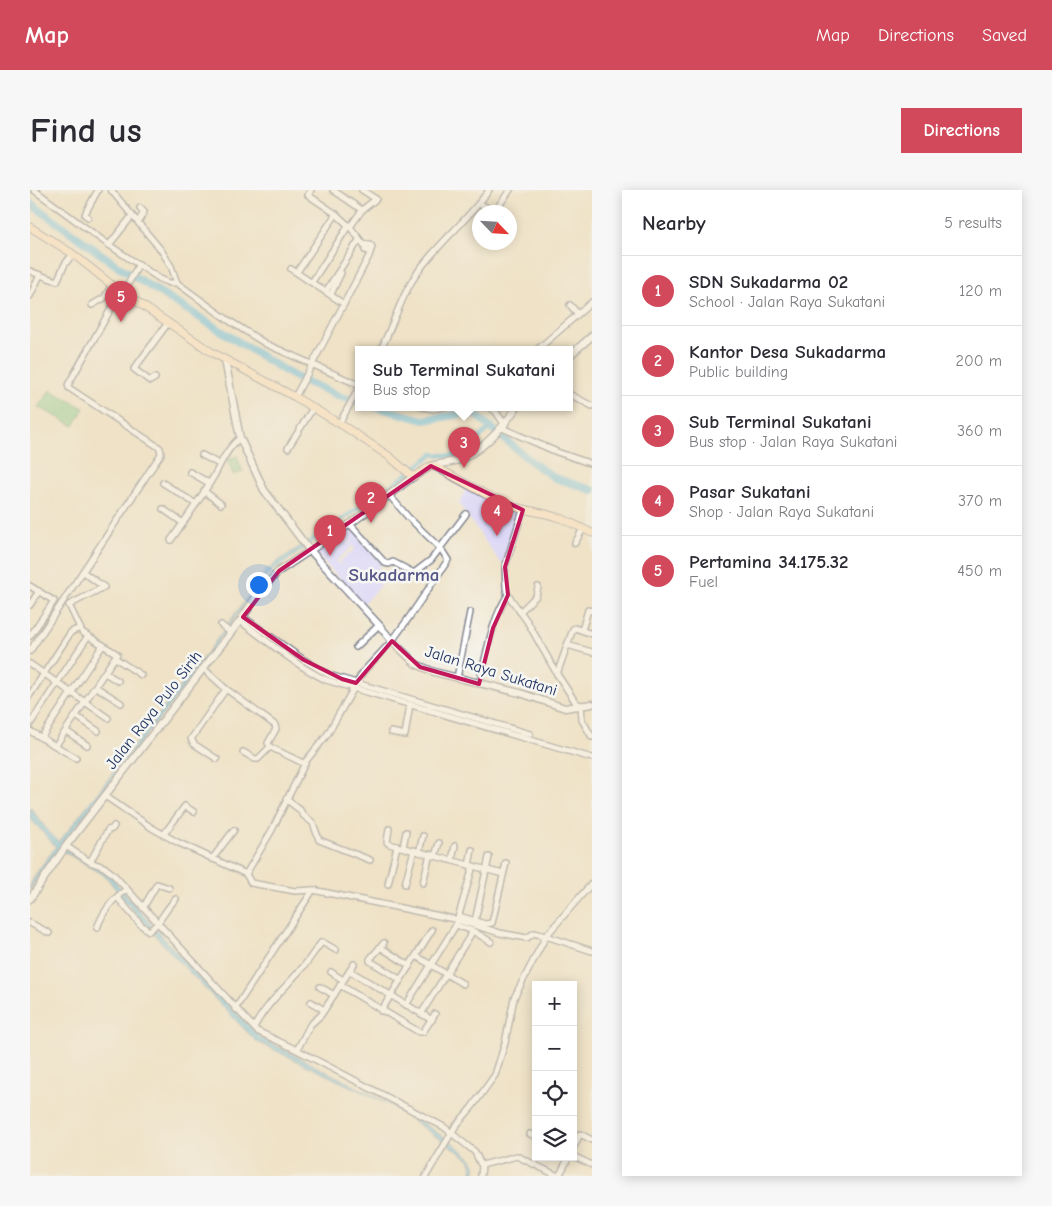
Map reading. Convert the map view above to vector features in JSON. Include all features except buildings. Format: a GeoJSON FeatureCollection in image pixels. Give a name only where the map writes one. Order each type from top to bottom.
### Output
{"type":"FeatureCollection","features":[{"type":"Feature","properties":{"kind":"main road"},"geometry":{"type":"LineString","coordinates":[[30,227],[73,254],[112,285],[168,323],[225,360],[296,395],[390,457],[409,474],[431,466],[485,494],[523,510],[563,519],[592,533]]}},
{"type":"Feature","properties":{"kind":"street"},"geometry":{"type":"LineString","coordinates":[[34,190],[109,245],[167,282],[177,283],[228,320],[266,344],[311,364],[355,387]]}},
{"type":"Feature","properties":{"kind":"street"},"geometry":{"type":"LineString","coordinates":[[88,217],[85,216],[86,212],[98,190]]}},
{"type":"Feature","properties":{"kind":"street"},"geometry":{"type":"LineString","coordinates":[[111,190],[165,255],[177,283]]}},
{"type":"Feature","properties":{"kind":"street"},"geometry":{"type":"LineString","coordinates":[[296,395],[370,252],[364,250],[365,246],[350,226],[308,195],[311,190]]}},
{"type":"Feature","properties":{"kind":"street"},"geometry":{"type":"LineString","coordinates":[[333,190],[362,210]]}},
{"type":"Feature","properties":{"kind":"street"},"geometry":{"type":"LineString","coordinates":[[312,282],[362,210],[376,199],[362,190]]}},
{"type":"Feature","properties":{"kind":"street"},"geometry":{"type":"LineString","coordinates":[[383,346],[420,269],[480,204],[489,190]]}},
{"type":"Feature","properties":{"kind":"street"},"geometry":{"type":"LineString","coordinates":[[480,204],[495,211],[510,190]]}},
{"type":"Feature","properties":{"kind":"street"},"geometry":{"type":"LineString","coordinates":[[138,222],[144,214],[140,208]]}},
{"type":"Feature","properties":{"kind":"street"},"geometry":{"type":"LineString","coordinates":[[297,272],[336,214]]}},
{"type":"Feature","properties":{"kind":"street"},"geometry":{"type":"LineString","coordinates":[[109,245],[132,216]]}},
{"type":"Feature","properties":{"kind":"street"},"geometry":{"type":"LineString","coordinates":[[328,293],[359,240]]}},
{"type":"Feature","properties":{"kind":"street"},"geometry":{"type":"LineString","coordinates":[[30,271],[57,281],[65,264],[73,254]]}},
{"type":"Feature","properties":{"kind":"street"},"geometry":{"type":"LineString","coordinates":[[30,651],[161,454],[160,448],[68,386],[68,382],[138,264]]}},
{"type":"Feature","properties":{"kind":"street"},"geometry":{"type":"LineString","coordinates":[[291,269],[344,304]]}},
{"type":"Feature","properties":{"kind":"street"},"geometry":{"type":"LineString","coordinates":[[30,296],[40,275]]}},
{"type":"Feature","properties":{"kind":"street"},"geometry":{"type":"LineString","coordinates":[[92,305],[104,298],[112,285]]}},
{"type":"Feature","properties":{"kind":"street"},"geometry":{"type":"LineString","coordinates":[[541,346],[592,302]]}},
{"type":"Feature","properties":{"kind":"street"},"geometry":{"type":"LineString","coordinates":[[570,305],[578,314]]}},
{"type":"Feature","properties":{"kind":"street"},"geometry":{"type":"LineString","coordinates":[[155,378],[150,381],[134,369],[168,323]]}},
{"type":"Feature","properties":{"kind":"street"},"geometry":{"type":"LineString","coordinates":[[573,353],[592,336]]}},
{"type":"Feature","properties":{"kind":"street","name":"Jalan Raya Sukatani"},"geometry":{"type":"LineString","coordinates":[[225,360],[240,438],[261,484],[307,547],[392,641],[420,667],[479,684],[520,693],[565,708],[581,704],[592,704]]}},
{"type":"Feature","properties":{"kind":"street"},"geometry":{"type":"LineString","coordinates":[[339,424],[355,395]]}},
{"type":"Feature","properties":{"kind":"street"},"geometry":{"type":"LineString","coordinates":[[573,396],[592,406]]}},
{"type":"Feature","properties":{"kind":"street"},"geometry":{"type":"LineString","coordinates":[[288,448],[313,408]]}},
{"type":"Feature","properties":{"kind":"street"},"geometry":{"type":"LineString","coordinates":[[495,411],[502,426],[557,452],[592,464]]}},
{"type":"Feature","properties":{"kind":"street"},"geometry":{"type":"LineString","coordinates":[[431,466],[460,460],[494,436],[514,411]]}},
{"type":"Feature","properties":{"kind":"street"},"geometry":{"type":"LineString","coordinates":[[171,540],[196,504],[219,464],[240,438]]}},
{"type":"Feature","properties":{"kind":"street"},"geometry":{"type":"LineString","coordinates":[[202,455],[219,464]]}},
{"type":"Feature","properties":{"kind":"street"},"geometry":{"type":"LineString","coordinates":[[190,472],[209,482]]}},
{"type":"Feature","properties":{"kind":"street"},"geometry":{"type":"LineString","coordinates":[[307,547],[350,524],[389,495],[409,474]]}},
{"type":"Feature","properties":{"kind":"street"},"geometry":{"type":"LineString","coordinates":[[163,483],[196,504]]}},
{"type":"Feature","properties":{"kind":"street"},"geometry":{"type":"LineString","coordinates":[[204,491],[221,504]]}},
{"type":"Feature","properties":{"kind":"street"},"geometry":{"type":"LineString","coordinates":[[246,874],[272,830],[305,764],[327,736],[369,664],[392,641],[448,560],[441,549],[418,528],[389,495]]}},
{"type":"Feature","properties":{"kind":"street"},"geometry":{"type":"LineString","coordinates":[[163,509],[183,523]]}},
{"type":"Feature","properties":{"kind":"street"},"geometry":{"type":"LineString","coordinates":[[523,510],[505,567],[508,595],[576,703],[581,704],[582,720],[592,737]]}},
{"type":"Feature","properties":{"kind":"street"},"geometry":{"type":"LineString","coordinates":[[350,524],[385,564],[393,562],[414,573],[431,560],[441,549],[466,514]]}},
{"type":"Feature","properties":{"kind":"street"},"geometry":{"type":"LineString","coordinates":[[575,543],[583,529]]}},
{"type":"Feature","properties":{"kind":"street","name":"Jalan Raya Pulo Sirih"},"geometry":{"type":"LineString","coordinates":[[30,899],[64,849],[170,710],[204,669],[226,629],[242,619],[272,576],[299,557],[307,547]]}},
{"type":"Feature","properties":{"kind":"street"},"geometry":{"type":"LineString","coordinates":[[56,745],[117,654],[82,632],[70,605],[104,587],[82,572]]}},
{"type":"Feature","properties":{"kind":"street"},"geometry":{"type":"LineString","coordinates":[[30,586],[54,601],[30,636]]}},
{"type":"Feature","properties":{"kind":"street"},"geometry":{"type":"LineString","coordinates":[[520,612],[536,596],[538,587]]}},
{"type":"Feature","properties":{"kind":"street"},"geometry":{"type":"LineString","coordinates":[[30,604],[39,591]]}},
{"type":"Feature","properties":{"kind":"street"},"geometry":{"type":"LineString","coordinates":[[479,684],[498,613],[508,595]]}},
{"type":"Feature","properties":{"kind":"street"},"geometry":{"type":"LineString","coordinates":[[582,630],[590,611],[591,602]]}},
{"type":"Feature","properties":{"kind":"street"},"geometry":{"type":"LineString","coordinates":[[457,678],[470,612]]}},
{"type":"Feature","properties":{"kind":"street"},"geometry":{"type":"LineString","coordinates":[[242,619],[276,641],[285,651]]}},
{"type":"Feature","properties":{"kind":"street"},"geometry":{"type":"LineString","coordinates":[[242,619],[276,648],[285,651],[318,672],[326,680],[410,704],[439,710],[592,758]]}},
{"type":"Feature","properties":{"kind":"street"},"geometry":{"type":"LineString","coordinates":[[356,648],[379,625]]}},
{"type":"Feature","properties":{"kind":"street"},"geometry":{"type":"LineString","coordinates":[[30,695],[71,632],[80,628]]}},
{"type":"Feature","properties":{"kind":"street"},"geometry":{"type":"LineString","coordinates":[[557,674],[573,629],[592,634]]}},
{"type":"Feature","properties":{"kind":"street"},"geometry":{"type":"LineString","coordinates":[[30,724],[88,636]]}},
{"type":"Feature","properties":{"kind":"street"},"geometry":{"type":"LineString","coordinates":[[276,641],[276,648]]}},
{"type":"Feature","properties":{"kind":"street"},"geometry":{"type":"LineString","coordinates":[[567,645],[592,652]]}},
{"type":"Feature","properties":{"kind":"street"},"geometry":{"type":"LineString","coordinates":[[41,738],[103,646]]}},
{"type":"Feature","properties":{"kind":"street"},"geometry":{"type":"LineString","coordinates":[[115,658],[141,675]]}},
{"type":"Feature","properties":{"kind":"street"},"geometry":{"type":"LineString","coordinates":[[30,664],[108,718]]}},
{"type":"Feature","properties":{"kind":"street"},"geometry":{"type":"LineString","coordinates":[[204,669],[226,689],[275,725],[276,729],[268,744],[270,746],[258,759],[243,752]]}},
{"type":"Feature","properties":{"kind":"street"},"geometry":{"type":"LineString","coordinates":[[105,673],[118,681]]}},
{"type":"Feature","properties":{"kind":"street"},"geometry":{"type":"LineString","coordinates":[[96,687],[120,703]]}},
{"type":"Feature","properties":{"kind":"street"},"geometry":{"type":"LineString","coordinates":[[354,688],[530,734]]}},
{"type":"Feature","properties":{"kind":"street"},"geometry":{"type":"LineString","coordinates":[[218,758],[194,744],[191,739],[226,689]]}},
{"type":"Feature","properties":{"kind":"street"},"geometry":{"type":"LineString","coordinates":[[390,732],[405,735],[410,704]]}},
{"type":"Feature","properties":{"kind":"street"},"geometry":{"type":"LineString","coordinates":[[76,716],[98,731]]}},
{"type":"Feature","properties":{"kind":"street"},"geometry":{"type":"LineString","coordinates":[[30,731],[76,758]]}},
{"type":"Feature","properties":{"kind":"street"},"geometry":{"type":"LineString","coordinates":[[66,731],[87,745]]}},
{"type":"Feature","properties":{"kind":"street"},"geometry":{"type":"LineString","coordinates":[[270,746],[305,764]]}},
{"type":"Feature","properties":{"kind":"street"},"geometry":{"type":"LineString","coordinates":[[105,796],[164,834],[246,874],[251,883],[295,891],[313,890],[458,920],[515,936],[527,938],[534,933],[592,951]]}},
{"type":"Feature","properties":{"kind":"street"},"geometry":{"type":"LineString","coordinates":[[286,799],[300,810],[302,816],[313,823],[319,840],[370,860]]}},
{"type":"Feature","properties":{"kind":"street"},"geometry":{"type":"LineString","coordinates":[[164,834],[184,806],[194,812]]}},
{"type":"Feature","properties":{"kind":"street"},"geometry":{"type":"LineString","coordinates":[[90,862],[108,830],[114,826]]}},
{"type":"Feature","properties":{"kind":"street"},"geometry":{"type":"LineString","coordinates":[[389,829],[387,842],[503,874]]}},
{"type":"Feature","properties":{"kind":"street"},"geometry":{"type":"LineString","coordinates":[[212,859],[234,830]]}},
{"type":"Feature","properties":{"kind":"street"},"geometry":{"type":"LineString","coordinates":[[388,884],[406,832]]}},
{"type":"Feature","properties":{"kind":"street"},"geometry":{"type":"LineString","coordinates":[[405,884],[423,836]]}},
{"type":"Feature","properties":{"kind":"street"},"geometry":{"type":"LineString","coordinates":[[423,883],[439,843]]}},
{"type":"Feature","properties":{"kind":"street"},"geometry":{"type":"LineString","coordinates":[[452,860],[455,846]]}},
{"type":"Feature","properties":{"kind":"street"},"geometry":{"type":"LineString","coordinates":[[64,849],[108,870],[157,925],[254,1027],[270,1038],[297,1050],[451,1134],[475,1152],[482,1165],[481,1176]]}},
{"type":"Feature","properties":{"kind":"street"},"geometry":{"type":"LineString","coordinates":[[406,1005],[458,920],[471,865],[472,850]]}},
{"type":"Feature","properties":{"kind":"street"},"geometry":{"type":"LineString","coordinates":[[475,921],[489,856]]}},
{"type":"Feature","properties":{"kind":"street"},"geometry":{"type":"LineString","coordinates":[[458,920],[475,921],[485,924],[492,923],[506,863]]}},
{"type":"Feature","properties":{"kind":"street"},"geometry":{"type":"LineString","coordinates":[[426,1176],[460,1120],[495,1075],[505,1043],[514,998],[546,936],[592,883]]}},
{"type":"Feature","properties":{"kind":"street"},"geometry":{"type":"LineString","coordinates":[[143,908],[158,884],[169,888]]}},
{"type":"Feature","properties":{"kind":"street"},"geometry":{"type":"LineString","coordinates":[[97,928],[103,915],[118,896],[126,890]]}},
{"type":"Feature","properties":{"kind":"street"},"geometry":{"type":"LineString","coordinates":[[236,1008],[313,890]]}},
{"type":"Feature","properties":{"kind":"street"},"geometry":{"type":"LineString","coordinates":[[118,896],[141,925],[150,931],[157,925],[170,904],[176,899]]}},
{"type":"Feature","properties":{"kind":"street"},"geometry":{"type":"LineString","coordinates":[[458,920],[491,942]]}},
{"type":"Feature","properties":{"kind":"street"},"geometry":{"type":"LineString","coordinates":[[30,923],[49,933]]}},
{"type":"Feature","properties":{"kind":"street"},"geometry":{"type":"LineString","coordinates":[[381,1010],[432,930]]}},
{"type":"Feature","properties":{"kind":"street"},"geometry":{"type":"LineString","coordinates":[[421,1014],[473,931]]}},
{"type":"Feature","properties":{"kind":"street"},"geometry":{"type":"LineString","coordinates":[[254,1027],[261,1013],[274,996],[303,967],[322,942],[336,950]]}},
{"type":"Feature","properties":{"kind":"street"},"geometry":{"type":"LineString","coordinates":[[401,980],[370,961],[370,959],[382,945],[410,966]]}},
{"type":"Feature","properties":{"kind":"street"},"geometry":{"type":"LineString","coordinates":[[416,956],[463,984]]}},
{"type":"Feature","properties":{"kind":"street"},"geometry":{"type":"LineString","coordinates":[[297,1050],[310,1025],[324,1010],[354,964]]}},
{"type":"Feature","properties":{"kind":"street"},"geometry":{"type":"LineString","coordinates":[[332,972],[342,982],[381,1010],[419,1032],[423,1032],[433,1017],[421,1014],[350,971]]}},
{"type":"Feature","properties":{"kind":"street"},"geometry":{"type":"LineString","coordinates":[[320,987],[334,995]]}},
{"type":"Feature","properties":{"kind":"street"},"geometry":{"type":"LineString","coordinates":[[311,1002],[324,1010]]}},
{"type":"Feature","properties":{"kind":"street"},"geometry":{"type":"LineString","coordinates":[[577,1133],[592,1140]]}},
{"type":"Feature","properties":{"kind":"street"},"geometry":{"type":"LineString","coordinates":[[577,1140],[580,1134]]}},
{"type":"Feature","properties":{"kind":"street"},"geometry":{"type":"LineString","coordinates":[[482,1165],[517,1156],[559,1176],[567,1161]]}},
{"type":"Feature","properties":{"kind":"street"},"geometry":{"type":"LineString","coordinates":[[577,1158],[592,1165]]}},
{"type":"Feature","properties":{"kind":"highlighted area"},"geometry":{"type":"Polygon","coordinates":[[[431,466],[523,510],[505,567],[508,595],[493,628],[479,684],[420,667],[392,641],[356,683],[342,679],[304,660],[243,617],[279,571],[431,466]]]}},
{"type":"Feature","properties":{"kind":"shaded area"},"geometry":{"type":"Polygon","coordinates":[[[467,487],[520,511],[503,562],[500,562],[459,504],[467,487]]]}},
{"type":"Feature","properties":{"kind":"shaded area"},"geometry":{"type":"Polygon","coordinates":[[[350,526],[382,563],[378,568],[388,577],[363,604],[315,552],[340,533],[352,547],[336,561],[343,568],[339,562],[355,549],[341,532],[350,526]]]}},
{"type":"Feature","properties":{"kind":"green space"},"geometry":{"type":"Polygon","coordinates":[[[50,390],[84,408],[74,426],[38,407],[50,390]]]}},
{"type":"Feature","properties":{"kind":"green space"},"geometry":{"type":"Polygon","coordinates":[[[237,456],[243,472],[233,475],[227,459],[237,456]]]}},
{"type":"Feature","properties":{"kind":"water"},"geometry":{"type":"Polygon","coordinates":[[[309,541],[311,544],[265,576],[193,676],[61,846],[111,876],[176,952],[261,1038],[411,1115],[454,1144],[472,1159],[475,1165],[475,1176],[473,1176],[469,1159],[393,1107],[256,1041],[170,952],[101,873],[59,849],[30,890],[36,874],[56,847],[30,818],[30,807],[47,830],[59,842],[210,649],[266,571],[309,541]]]}},
{"type":"Feature","properties":{"kind":"waterway"},"geometry":{"type":"LineString","coordinates":[[30,203],[119,267],[293,376],[341,397],[355,401]]}},
{"type":"Feature","properties":{"kind":"waterway"},"geometry":{"type":"LineString","coordinates":[[573,348],[592,331]]}},
{"type":"Feature","properties":{"kind":"waterway"},"geometry":{"type":"LineString","coordinates":[[390,411],[424,420],[468,413],[476,415],[533,463],[555,478],[592,490]]}},
{"type":"Feature","properties":{"kind":"waterway"},"geometry":{"type":"LineString","coordinates":[[501,415],[505,411]]}},
{"type":"Feature","properties":{"kind":"waterway"},"geometry":{"type":"LineString","coordinates":[[492,426],[499,418]]}},
{"type":"Feature","properties":{"kind":"waterway"},"geometry":{"type":"LineString","coordinates":[[305,545],[395,483],[433,454],[451,456],[462,454],[492,426]]}},
{"type":"Feature","properties":{"kind":"place","name":"Pertamina 34.175.32"},"geometry":{"type":"Point","coordinates":[121,322]}},
{"type":"Feature","properties":{"kind":"place","name":"Sub Terminal Sukatani"},"geometry":{"type":"Point","coordinates":[464,468]}},
{"type":"Feature","properties":{"kind":"place","name":"Kantor Desa Sukadarma"},"geometry":{"type":"Point","coordinates":[371,523]}},
{"type":"Feature","properties":{"kind":"place","name":"Pasar Sukatani"},"geometry":{"type":"Point","coordinates":[497,536]}},
{"type":"Feature","properties":{"kind":"place","name":"SDN Sukadarma 02"},"geometry":{"type":"Point","coordinates":[330,556]}},
{"type":"Feature","properties":{"kind":"district","name":"Sukadarma"},"geometry":{"type":"Point","coordinates":[394,575]}}]}
